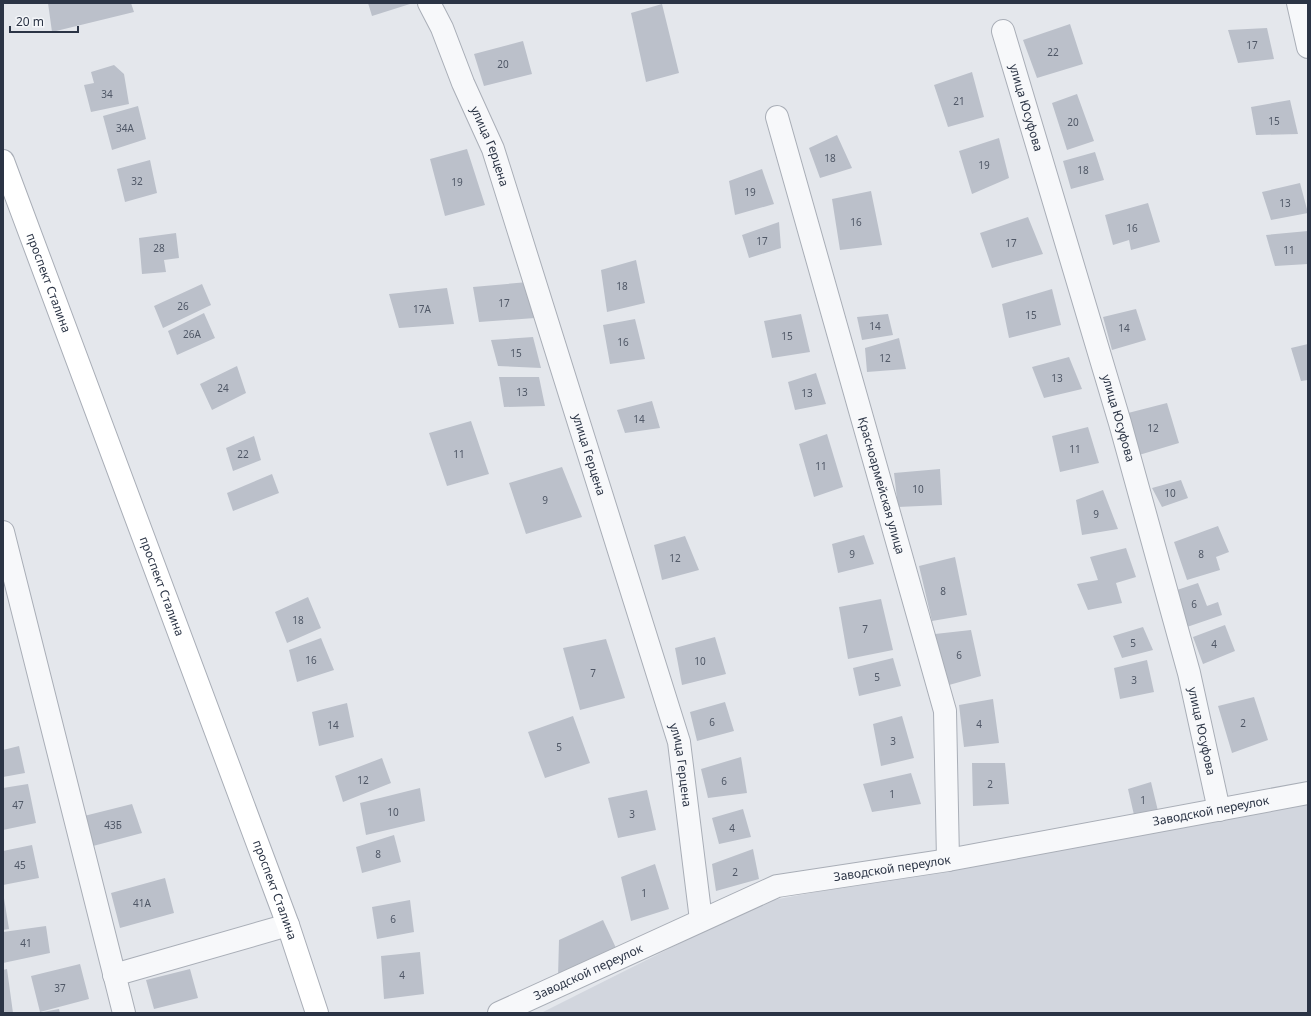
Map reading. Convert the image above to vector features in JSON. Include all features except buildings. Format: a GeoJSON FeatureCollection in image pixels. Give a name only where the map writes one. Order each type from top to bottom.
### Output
{"type":"FeatureCollection","features":[{"type":"Feature","properties":{"kind":"street","name":"улица Герцена"},"geometry":{"type":"LineString","coordinates":[[429,3],[442,28],[463,83],[493,150],[679,742],[701,920]]}},
{"type":"Feature","properties":{"kind":"street"},"geometry":{"type":"LineString","coordinates":[[1298,3],[1308,47]]}},
{"type":"Feature","properties":{"kind":"street","name":"улица Юсуфова"},"geometry":{"type":"LineString","coordinates":[[1003,31],[1120,423],[1189,673],[1219,810]]}},
{"type":"Feature","properties":{"kind":"street","name":"Красноармейская улица"},"geometry":{"type":"LineString","coordinates":[[777,117],[945,711],[948,860]]}},
{"type":"Feature","properties":{"kind":"street","name":"проспект Сталина"},"geometry":{"type":"LineString","coordinates":[[3,161],[288,925],[317,1013]]}},
{"type":"Feature","properties":{"kind":"street"},"geometry":{"type":"LineString","coordinates":[[3,532],[124,1013]]}},
{"type":"Feature","properties":{"kind":"street","name":"Заводской переулок"},"geometry":{"type":"LineString","coordinates":[[499,1013],[777,886],[948,860],[1308,793]]}},
{"type":"Feature","properties":{"kind":"street"},"geometry":{"type":"LineString","coordinates":[[114,975],[288,925]]}},
{"type":"Feature","properties":{"kind":"shaded area"},"geometry":{"type":"Polygon","coordinates":[[[1308,801],[1308,1013],[541,1013],[762,902],[1308,801]]]}}]}
